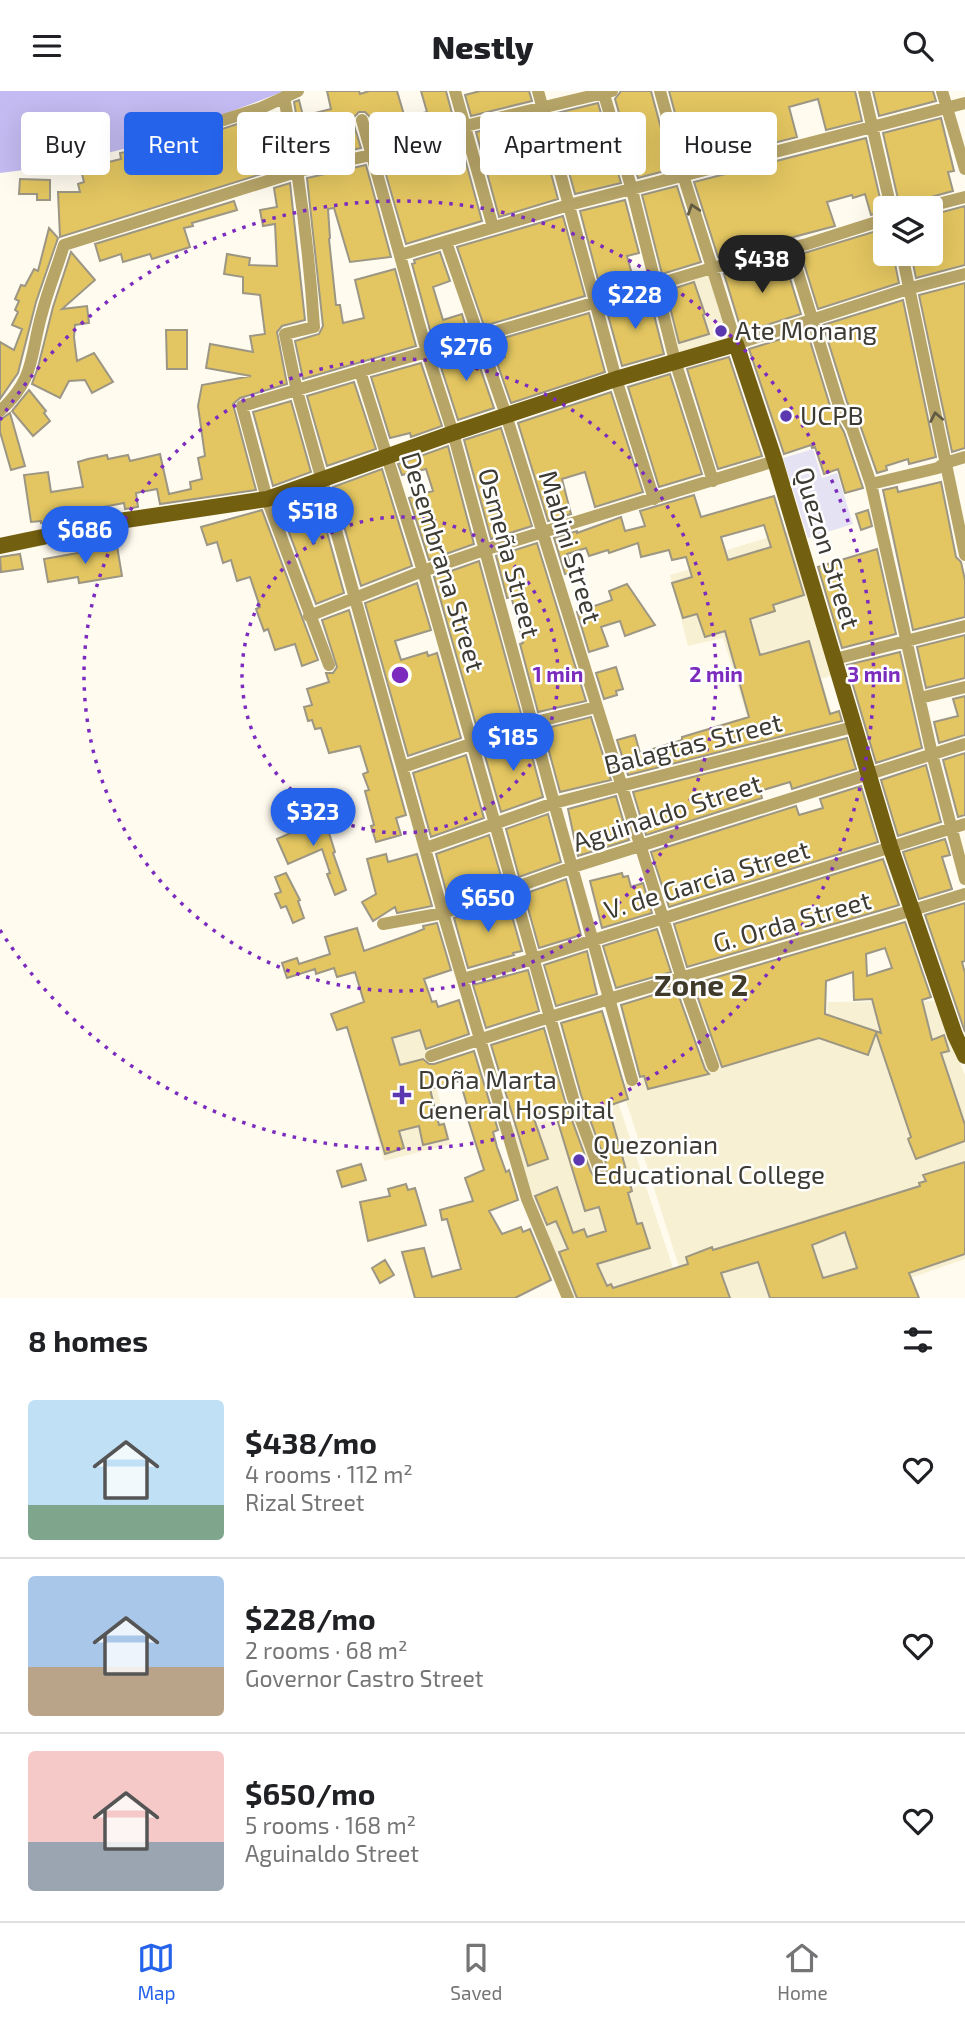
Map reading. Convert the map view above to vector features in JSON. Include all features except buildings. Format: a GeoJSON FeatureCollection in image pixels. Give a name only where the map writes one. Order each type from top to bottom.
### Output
{"type":"FeatureCollection","features":[{"type":"Feature","properties":{"kind":"main road"},"geometry":{"type":"LineString","coordinates":[[0,546],[119,521],[267,499],[506,415],[736,344]]}},
{"type":"Feature","properties":{"kind":"main road","name":"Quezon Street"},"geometry":{"type":"LineString","coordinates":[[736,344],[775,461],[890,846],[911,911],[960,1033],[965,1056]]}},
{"type":"Feature","properties":{"kind":"street"},"geometry":{"type":"LineString","coordinates":[[223,120],[261,108],[298,91]]}},
{"type":"Feature","properties":{"kind":"street"},"geometry":{"type":"LineString","coordinates":[[455,91],[461,112]]}},
{"type":"Feature","properties":{"kind":"street"},"geometry":{"type":"LineString","coordinates":[[538,91],[616,379],[654,499]]}},
{"type":"Feature","properties":{"kind":"street","name":"Quezon Street"},"geometry":{"type":"LineString","coordinates":[[660,91],[666,112]]}},
{"type":"Feature","properties":{"kind":"street"},"geometry":{"type":"LineString","coordinates":[[863,91],[888,196]]}},
{"type":"Feature","properties":{"kind":"street"},"geometry":{"type":"LineString","coordinates":[[942,91],[965,169]]}},
{"type":"Feature","properties":{"kind":"street"},"geometry":{"type":"LineString","coordinates":[[466,126],[607,92],[675,362],[713,481]]}},
{"type":"Feature","properties":{"kind":"street"},"geometry":{"type":"LineString","coordinates":[[284,97],[287,112]]}},
{"type":"Feature","properties":{"kind":"street"},"geometry":{"type":"LineString","coordinates":[[777,151],[965,103]]}},
{"type":"Feature","properties":{"kind":"street","name":"Osmeña Street"},"geometry":{"type":"LineString","coordinates":[[362,120],[369,147]]}},
{"type":"Feature","properties":{"kind":"street"},"geometry":{"type":"LineString","coordinates":[[466,130],[493,227]]}},
{"type":"Feature","properties":{"kind":"street"},"geometry":{"type":"LineString","coordinates":[[0,411],[18,393],[34,358],[41,315],[64,245],[286,175]]}},
{"type":"Feature","properties":{"kind":"street"},"geometry":{"type":"LineString","coordinates":[[299,175],[314,327],[285,334],[296,391],[443,913],[527,1199],[568,1298]]}},
{"type":"Feature","properties":{"kind":"street","name":"Osmeña Street"},"geometry":{"type":"LineString","coordinates":[[377,175],[453,433],[531,723],[632,1080]]}},
{"type":"Feature","properties":{"kind":"street"},"geometry":{"type":"LineString","coordinates":[[400,255],[682,175]]}},
{"type":"Feature","properties":{"kind":"street","name":"Quezon Street"},"geometry":{"type":"LineString","coordinates":[[682,175],[736,344]]}},
{"type":"Feature","properties":{"kind":"street"},"geometry":{"type":"LineString","coordinates":[[943,203],[965,197]]}},
{"type":"Feature","properties":{"kind":"street"},"geometry":{"type":"LineString","coordinates":[[329,665],[267,499],[242,406],[873,223]]}},
{"type":"Feature","properties":{"kind":"street","name":"Mabini Street"},"geometry":{"type":"LineString","coordinates":[[446,241],[506,415],[662,918],[713,1066]]}},
{"type":"Feature","properties":{"kind":"street"},"geometry":{"type":"LineString","coordinates":[[790,247],[839,406],[852,428],[872,484],[932,754],[958,826],[965,879]]}},
{"type":"Feature","properties":{"kind":"street"},"geometry":{"type":"LineString","coordinates":[[905,266],[943,467],[965,555]]}},
{"type":"Feature","properties":{"kind":"street"},"geometry":{"type":"LineString","coordinates":[[736,344],[911,288],[965,274]]}},
{"type":"Feature","properties":{"kind":"street","name":"Desembrana Street"},"geometry":{"type":"LineString","coordinates":[[360,371],[423,571],[573,1098],[599,1169]]}},
{"type":"Feature","properties":{"kind":"street"},"geometry":{"type":"LineString","coordinates":[[943,467],[965,457]]}},
{"type":"Feature","properties":{"kind":"street"},"geometry":{"type":"LineString","coordinates":[[309,615],[484,550],[775,461]]}},
{"type":"Feature","properties":{"kind":"street"},"geometry":{"type":"LineString","coordinates":[[872,484],[943,467],[965,465]]}},
{"type":"Feature","properties":{"kind":"street"},"geometry":{"type":"LineString","coordinates":[[835,659],[965,626]]}},
{"type":"Feature","properties":{"kind":"street"},"geometry":{"type":"LineString","coordinates":[[920,698],[965,687]]}},
{"type":"Feature","properties":{"kind":"street"},"geometry":{"type":"LineString","coordinates":[[403,767],[531,723],[596,707]]}},
{"type":"Feature","properties":{"kind":"street","name":"Balagtas Street"},"geometry":{"type":"LineString","coordinates":[[426,848],[554,803],[853,727]]}},
{"type":"Feature","properties":{"kind":"street","name":"Aguinaldo Street"},"geometry":{"type":"LineString","coordinates":[[383,924],[443,913],[573,867],[965,744]]}},
{"type":"Feature","properties":{"kind":"street","name":"V. de Garcia Street"},"geometry":{"type":"LineString","coordinates":[[463,979],[958,826]]}},
{"type":"Feature","properties":{"kind":"street","name":"G. Orda Street"},"geometry":{"type":"LineString","coordinates":[[431,1056],[609,998],[682,979],[965,894]]}},
{"type":"Feature","properties":{"kind":"shaded area"},"geometry":{"type":"Polygon","coordinates":[[[0,91],[285,91],[223,114],[223,112],[124,112],[124,149],[110,152],[110,112],[21,112],[21,170],[0,173],[0,91]]]}},
{"type":"Feature","properties":{"kind":"shaded area"},"geometry":{"type":"Polygon","coordinates":[[[710,274],[728,340],[679,353],[661,288],[710,274]]]}},
{"type":"Feature","properties":{"kind":"shaded area"},"geometry":{"type":"Polygon","coordinates":[[[813,449],[822,478],[837,473],[853,524],[808,538],[783,458],[813,449]]]}},
{"type":"Feature","properties":{"kind":"shaded area"},"geometry":{"type":"Polygon","coordinates":[[[793,530],[836,674],[821,679],[832,713],[783,728],[783,742],[757,749],[723,638],[688,646],[670,575],[728,558],[727,550],[793,530]]]}},
{"type":"Feature","properties":{"kind":"shaded area"},"geometry":{"type":"Polygon","coordinates":[[[934,1001],[965,1075],[965,1259],[853,1298],[689,1298],[621,1085],[827,1019],[828,1002],[934,1001]]]}},
{"type":"Feature","properties":{"kind":"shaded area","name":"Doña Marta General Hospital"},"geometry":{"type":"Polygon","coordinates":[[[425,1003],[426,1047],[451,1144],[384,1161],[347,1025],[425,1003]]]}},
{"type":"Feature","properties":{"kind":"shaded area","name":"Quezonian Educational College"},"geometry":{"type":"Polygon","coordinates":[[[613,1087],[683,1298],[573,1298],[532,1193],[510,1126],[613,1087]]]}},
{"type":"Feature","properties":{"kind":"place","name":"Ate Monang"},"geometry":{"type":"Point","coordinates":[721,331]}},
{"type":"Feature","properties":{"kind":"place","name":"UCPB"},"geometry":{"type":"Point","coordinates":[786,416]}},
{"type":"Feature","properties":{"kind":"place","name":"Doña Marta General Hospital"},"geometry":{"type":"Point","coordinates":[402,1095]}},
{"type":"Feature","properties":{"kind":"place","name":"Quezonian Educational College"},"geometry":{"type":"Point","coordinates":[579,1160]}},
{"type":"Feature","properties":{"kind":"district","name":"Zone 2"},"geometry":{"type":"Point","coordinates":[701,986]}}]}
